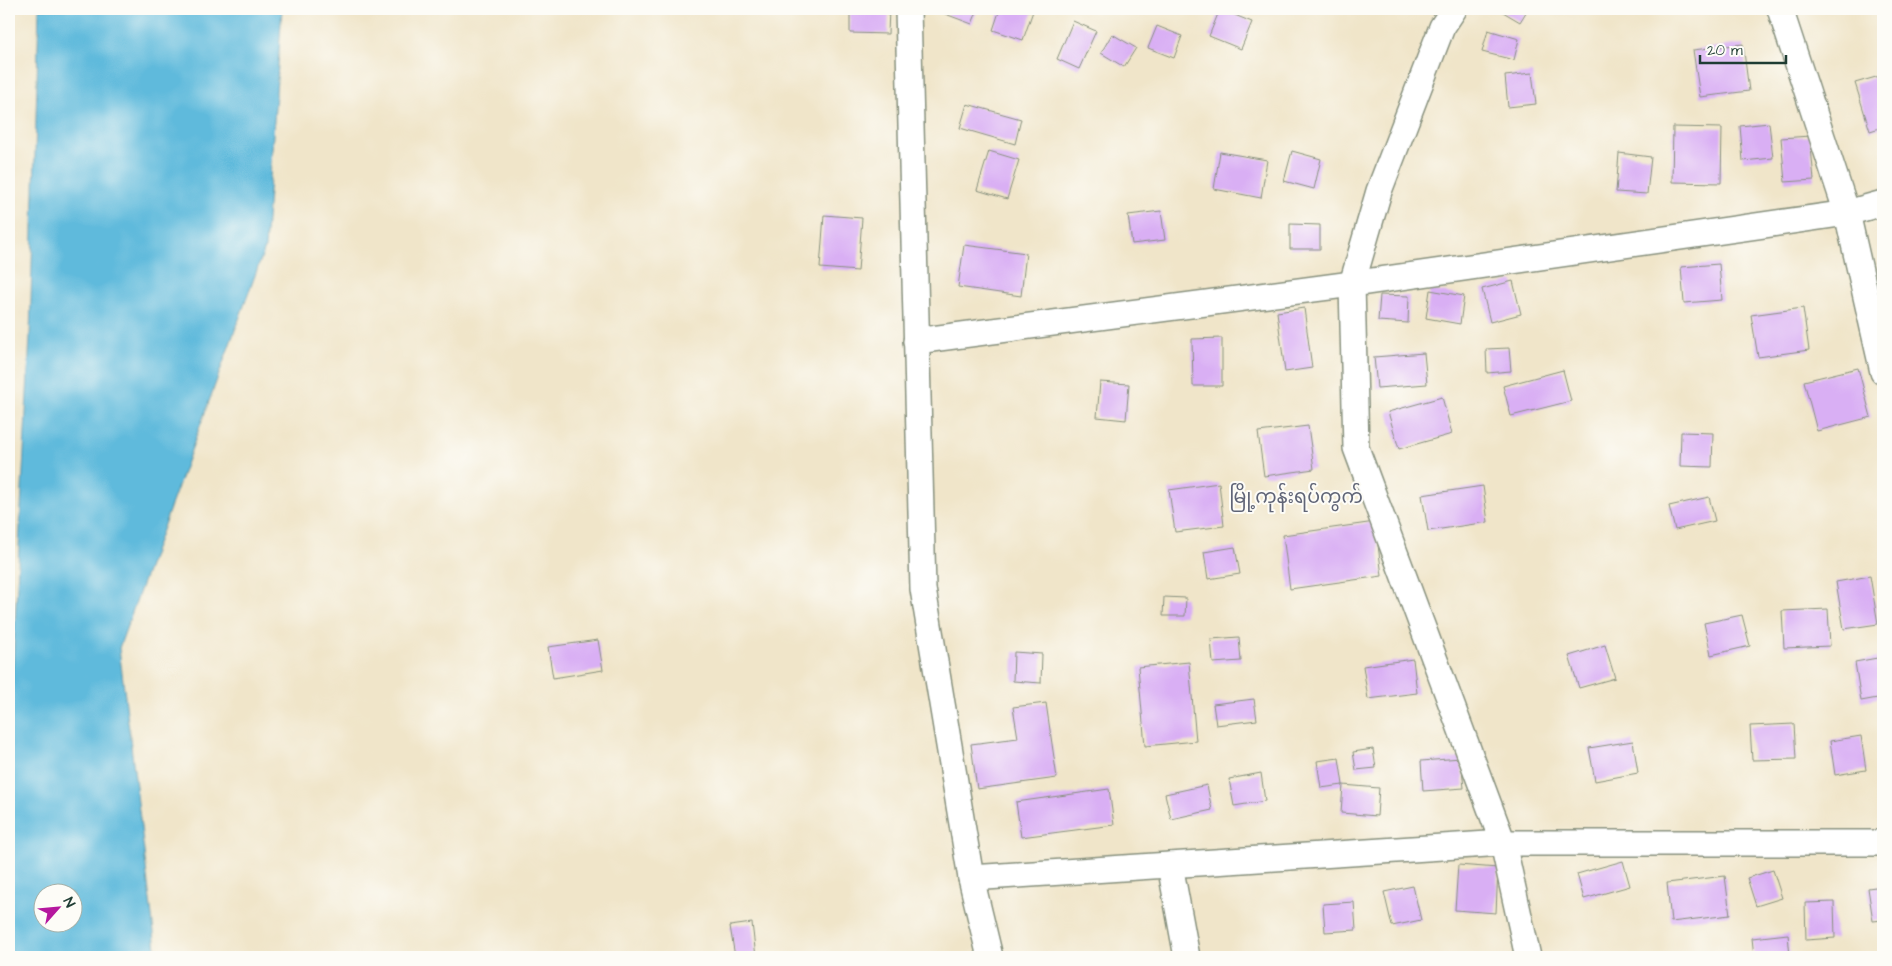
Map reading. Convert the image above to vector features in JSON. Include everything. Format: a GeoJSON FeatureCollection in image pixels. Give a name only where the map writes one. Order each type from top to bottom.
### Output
{"type":"FeatureCollection","features":[{"type":"Feature","properties":{"kind":"street"},"geometry":{"type":"LineString","coordinates":[[908,9],[923,589],[971,878],[990,957]]}},
{"type":"Feature","properties":{"kind":"street"},"geometry":{"type":"LineString","coordinates":[[1454,9],[1442,28],[1379,191],[1352,284],[1356,448],[1503,843],[1528,957]]}},
{"type":"Feature","properties":{"kind":"street"},"geometry":{"type":"LineString","coordinates":[[1780,9],[1847,213],[1883,372]]}},
{"type":"Feature","properties":{"kind":"street"},"geometry":{"type":"LineString","coordinates":[[916,341],[1352,284],[1847,213],[1883,203]]}},
{"type":"Feature","properties":{"kind":"street"},"geometry":{"type":"LineString","coordinates":[[971,878],[1503,843],[1883,843]]}},
{"type":"Feature","properties":{"kind":"street"},"geometry":{"type":"LineString","coordinates":[[1170,865],[1188,957]]}},
{"type":"Feature","properties":{"kind":"water"},"geometry":{"type":"Polygon","coordinates":[[[39,9],[282,9],[265,248],[119,648],[157,957],[9,957],[9,738],[30,336],[39,9]]]}},
{"type":"Feature","properties":{"kind":"building"},"geometry":{"type":"Polygon","coordinates":[[[850,9],[889,9],[888,34],[850,33],[850,9]]]}},
{"type":"Feature","properties":{"kind":"building"},"geometry":{"type":"Polygon","coordinates":[[[941,9],[978,9],[972,24],[940,12],[941,9]]]}},
{"type":"Feature","properties":{"kind":"building"},"geometry":{"type":"Polygon","coordinates":[[[1000,9],[1033,11],[1023,40],[993,30],[1000,9]]]}},
{"type":"Feature","properties":{"kind":"building"},"geometry":{"type":"Polygon","coordinates":[[[1220,9],[1252,22],[1241,49],[1209,36],[1220,9]]]}},
{"type":"Feature","properties":{"kind":"building"},"geometry":{"type":"Polygon","coordinates":[[[1498,9],[1528,9],[1520,22],[1498,9]]]}},
{"type":"Feature","properties":{"kind":"building"},"geometry":{"type":"Polygon","coordinates":[[[1073,21],[1096,31],[1079,69],[1057,59],[1073,21]]]}},
{"type":"Feature","properties":{"kind":"building"},"geometry":{"type":"Polygon","coordinates":[[[1157,26],[1182,36],[1174,58],[1148,48],[1157,26]]]}},
{"type":"Feature","properties":{"kind":"building"},"geometry":{"type":"Polygon","coordinates":[[[1488,30],[1519,39],[1514,60],[1482,52],[1488,30]]]}},
{"type":"Feature","properties":{"kind":"building"},"geometry":{"type":"Polygon","coordinates":[[[1112,34],[1136,48],[1124,67],[1101,53],[1112,34]]]}},
{"type":"Feature","properties":{"kind":"building"},"geometry":{"type":"Polygon","coordinates":[[[1743,44],[1749,91],[1700,97],[1693,50],[1743,44]]]}},
{"type":"Feature","properties":{"kind":"building"},"geometry":{"type":"Polygon","coordinates":[[[1532,73],[1536,104],[1508,107],[1505,76],[1532,73]]]}},
{"type":"Feature","properties":{"kind":"building"},"geometry":{"type":"Polygon","coordinates":[[[1883,75],[1883,127],[1870,131],[1855,83],[1883,75]]]}},
{"type":"Feature","properties":{"kind":"building"},"geometry":{"type":"Polygon","coordinates":[[[967,104],[1021,119],[1015,144],[960,128],[967,104]]]}},
{"type":"Feature","properties":{"kind":"building"},"geometry":{"type":"Polygon","coordinates":[[[1769,123],[1773,158],[1743,161],[1740,126],[1769,123]]]}},
{"type":"Feature","properties":{"kind":"building"},"geometry":{"type":"Polygon","coordinates":[[[1673,127],[1722,128],[1721,183],[1672,182],[1673,127]]]}},
{"type":"Feature","properties":{"kind":"building"},"geometry":{"type":"Polygon","coordinates":[[[1810,136],[1814,180],[1785,182],[1781,138],[1810,136]]]}},
{"type":"Feature","properties":{"kind":"building"},"geometry":{"type":"Polygon","coordinates":[[[989,151],[1019,160],[1007,199],[977,190],[989,151]]]}},
{"type":"Feature","properties":{"kind":"building"},"geometry":{"type":"Polygon","coordinates":[[[1292,151],[1321,159],[1314,189],[1284,181],[1292,151]]]}},
{"type":"Feature","properties":{"kind":"building"},"geometry":{"type":"Polygon","coordinates":[[[1220,152],[1267,160],[1261,198],[1214,189],[1220,152]]]}},
{"type":"Feature","properties":{"kind":"building"},"geometry":{"type":"Polygon","coordinates":[[[1619,153],[1651,157],[1647,194],[1616,192],[1619,153]]]}},
{"type":"Feature","properties":{"kind":"building"},"geometry":{"type":"Polygon","coordinates":[[[1161,211],[1165,240],[1132,244],[1128,215],[1161,211]]]}},
{"type":"Feature","properties":{"kind":"building"},"geometry":{"type":"Polygon","coordinates":[[[824,215],[862,218],[858,271],[820,268],[824,215]]]}},
{"type":"Feature","properties":{"kind":"building"},"geometry":{"type":"Polygon","coordinates":[[[1290,224],[1320,225],[1320,249],[1290,249],[1290,224]]]}},
{"type":"Feature","properties":{"kind":"building"},"geometry":{"type":"Polygon","coordinates":[[[964,245],[1026,253],[1021,296],[958,287],[964,245]]]}},
{"type":"Feature","properties":{"kind":"building"},"geometry":{"type":"Polygon","coordinates":[[[1719,264],[1722,300],[1684,303],[1681,267],[1719,264]]]}},
{"type":"Feature","properties":{"kind":"building"},"geometry":{"type":"Polygon","coordinates":[[[1513,281],[1521,314],[1490,322],[1482,289],[1513,281]]]}},
{"type":"Feature","properties":{"kind":"building"},"geometry":{"type":"Polygon","coordinates":[[[1430,290],[1464,296],[1460,324],[1426,318],[1430,290]]]}},
{"type":"Feature","properties":{"kind":"building"},"geometry":{"type":"Polygon","coordinates":[[[1380,295],[1409,296],[1408,323],[1378,321],[1380,295]]]}},
{"type":"Feature","properties":{"kind":"building"},"geometry":{"type":"Polygon","coordinates":[[[1304,308],[1312,368],[1285,372],[1277,312],[1304,308]]]}},
{"type":"Feature","properties":{"kind":"building"},"geometry":{"type":"Polygon","coordinates":[[[1803,308],[1809,350],[1758,357],[1751,315],[1803,308]]]}},
{"type":"Feature","properties":{"kind":"building"},"geometry":{"type":"Polygon","coordinates":[[[1222,338],[1222,386],[1193,386],[1192,339],[1222,338]]]}},
{"type":"Feature","properties":{"kind":"building"},"geometry":{"type":"Polygon","coordinates":[[[1509,348],[1511,371],[1487,373],[1486,349],[1509,348]]]}},
{"type":"Feature","properties":{"kind":"building"},"geometry":{"type":"Polygon","coordinates":[[[1424,353],[1427,384],[1377,388],[1374,357],[1424,353]]]}},
{"type":"Feature","properties":{"kind":"building"},"geometry":{"type":"Polygon","coordinates":[[[1858,368],[1871,417],[1817,431],[1804,381],[1858,368]]]}},
{"type":"Feature","properties":{"kind":"building"},"geometry":{"type":"Polygon","coordinates":[[[1563,370],[1571,401],[1511,416],[1503,386],[1563,370]]]}},
{"type":"Feature","properties":{"kind":"building"},"geometry":{"type":"Polygon","coordinates":[[[1100,382],[1129,384],[1126,420],[1097,417],[1100,382]]]}},
{"type":"Feature","properties":{"kind":"building"},"geometry":{"type":"Polygon","coordinates":[[[1442,397],[1452,434],[1399,449],[1388,412],[1442,397]]]}},
{"type":"Feature","properties":{"kind":"building"},"geometry":{"type":"Polygon","coordinates":[[[1308,426],[1314,469],[1264,476],[1258,432],[1308,426]]]}},
{"type":"Feature","properties":{"kind":"building"},"geometry":{"type":"Polygon","coordinates":[[[1681,432],[1713,433],[1712,467],[1680,466],[1681,432]]]}},
{"type":"Feature","properties":{"kind":"building"},"geometry":{"type":"Polygon","coordinates":[[[1219,483],[1224,526],[1175,532],[1169,490],[1219,483]]]}},
{"type":"Feature","properties":{"kind":"building"},"geometry":{"type":"Polygon","coordinates":[[[1483,486],[1488,522],[1428,531],[1422,495],[1483,486]]]}},
{"type":"Feature","properties":{"kind":"building"},"geometry":{"type":"Polygon","coordinates":[[[1709,497],[1715,521],[1675,530],[1669,506],[1709,497]]]}},
{"type":"Feature","properties":{"kind":"building"},"geometry":{"type":"Polygon","coordinates":[[[1375,522],[1382,576],[1290,589],[1283,535],[1375,522]]]}},
{"type":"Feature","properties":{"kind":"building"},"geometry":{"type":"Polygon","coordinates":[[[1235,547],[1240,574],[1208,579],[1204,552],[1235,547]]]}},
{"type":"Feature","properties":{"kind":"building"},"geometry":{"type":"Polygon","coordinates":[[[1870,576],[1878,624],[1844,629],[1836,582],[1870,576]]]}},
{"type":"Feature","properties":{"kind":"building"},"geometry":{"type":"Polygon","coordinates":[[[1164,597],[1186,598],[1185,616],[1163,616],[1164,597]]]}},
{"type":"Feature","properties":{"kind":"building"},"geometry":{"type":"Polygon","coordinates":[[[1828,609],[1830,646],[1784,648],[1782,611],[1828,609]]]}},
{"type":"Feature","properties":{"kind":"building"},"geometry":{"type":"Polygon","coordinates":[[[1742,615],[1750,646],[1711,655],[1704,623],[1742,615]]]}},
{"type":"Feature","properties":{"kind":"building"},"geometry":{"type":"Polygon","coordinates":[[[1239,637],[1241,661],[1213,663],[1211,639],[1239,637]]]}},
{"type":"Feature","properties":{"kind":"building"},"geometry":{"type":"Polygon","coordinates":[[[598,640],[603,670],[553,678],[548,647],[598,640]]]}},
{"type":"Feature","properties":{"kind":"building"},"geometry":{"type":"Polygon","coordinates":[[[1605,645],[1615,678],[1579,688],[1569,656],[1605,645]]]}},
{"type":"Feature","properties":{"kind":"building"},"geometry":{"type":"Polygon","coordinates":[[[1014,652],[1042,654],[1041,683],[1013,681],[1014,652]]]}},
{"type":"Feature","properties":{"kind":"building"},"geometry":{"type":"Polygon","coordinates":[[[1883,657],[1883,697],[1861,701],[1855,662],[1883,657]]]}},
{"type":"Feature","properties":{"kind":"building"},"geometry":{"type":"Polygon","coordinates":[[[1413,659],[1417,693],[1368,699],[1363,666],[1413,659]]]}},
{"type":"Feature","properties":{"kind":"building"},"geometry":{"type":"Polygon","coordinates":[[[1189,662],[1196,741],[1145,746],[1138,667],[1189,662]]]}},
{"type":"Feature","properties":{"kind":"building"},"geometry":{"type":"Polygon","coordinates":[[[1254,699],[1257,720],[1216,725],[1213,704],[1254,699]]]}},
{"type":"Feature","properties":{"kind":"building"},"geometry":{"type":"Polygon","coordinates":[[[1046,703],[1057,778],[977,789],[971,744],[1018,738],[1013,707],[1046,703]]]}},
{"type":"Feature","properties":{"kind":"building"},"geometry":{"type":"Polygon","coordinates":[[[1794,724],[1796,759],[1752,760],[1750,726],[1794,724]]]}},
{"type":"Feature","properties":{"kind":"building"},"geometry":{"type":"Polygon","coordinates":[[[1861,736],[1866,770],[1835,775],[1830,741],[1861,736]]]}},
{"type":"Feature","properties":{"kind":"building"},"geometry":{"type":"Polygon","coordinates":[[[1633,741],[1638,773],[1595,781],[1589,748],[1633,741]]]}},
{"type":"Feature","properties":{"kind":"building"},"geometry":{"type":"Polygon","coordinates":[[[1373,749],[1376,768],[1356,770],[1353,752],[1373,749]]]}},
{"type":"Feature","properties":{"kind":"building"},"geometry":{"type":"Polygon","coordinates":[[[1339,758],[1343,785],[1321,788],[1317,761],[1339,758]]]}},
{"type":"Feature","properties":{"kind":"building"},"geometry":{"type":"Polygon","coordinates":[[[1461,758],[1464,788],[1423,791],[1421,761],[1461,758]]]}},
{"type":"Feature","properties":{"kind":"building"},"geometry":{"type":"Polygon","coordinates":[[[1261,773],[1265,801],[1234,806],[1229,779],[1261,773]]]}},
{"type":"Feature","properties":{"kind":"building"},"geometry":{"type":"Polygon","coordinates":[[[1207,785],[1212,810],[1171,819],[1165,794],[1207,785]]]}},
{"type":"Feature","properties":{"kind":"building"},"geometry":{"type":"Polygon","coordinates":[[[1343,785],[1379,788],[1377,816],[1341,813],[1343,785]]]}},
{"type":"Feature","properties":{"kind":"building"},"geometry":{"type":"Polygon","coordinates":[[[1109,789],[1114,825],[1021,837],[1016,802],[1109,789]]]}},
{"type":"Feature","properties":{"kind":"building"},"geometry":{"type":"Polygon","coordinates":[[[1623,861],[1630,886],[1584,899],[1577,874],[1623,861]]]}},
{"type":"Feature","properties":{"kind":"building"},"geometry":{"type":"Polygon","coordinates":[[[1458,865],[1498,868],[1496,913],[1455,910],[1458,865]]]}},
{"type":"Feature","properties":{"kind":"building"},"geometry":{"type":"Polygon","coordinates":[[[1773,870],[1782,898],[1756,906],[1747,878],[1773,870]]]}},
{"type":"Feature","properties":{"kind":"building"},"geometry":{"type":"Polygon","coordinates":[[[1725,876],[1730,915],[1671,922],[1667,883],[1725,876]]]}},
{"type":"Feature","properties":{"kind":"building"},"geometry":{"type":"Polygon","coordinates":[[[1413,886],[1421,920],[1392,926],[1384,892],[1413,886]]]}},
{"type":"Feature","properties":{"kind":"building"},"geometry":{"type":"Polygon","coordinates":[[[1883,886],[1883,920],[1873,921],[1868,888],[1883,886]]]}},
{"type":"Feature","properties":{"kind":"building"},"geometry":{"type":"Polygon","coordinates":[[[1354,902],[1356,930],[1325,932],[1323,904],[1354,902]]]}},
{"type":"Feature","properties":{"kind":"building"},"geometry":{"type":"Polygon","coordinates":[[[1834,902],[1835,938],[1806,940],[1805,903],[1834,902]]]}},
{"type":"Feature","properties":{"kind":"building"},"geometry":{"type":"Polygon","coordinates":[[[752,923],[756,957],[735,957],[730,926],[752,923]]]}},
{"type":"Feature","properties":{"kind":"building"},"geometry":{"type":"Polygon","coordinates":[[[1788,934],[1790,957],[1754,957],[1752,938],[1788,934]]]}},
{"type":"Feature","properties":{"kind":"district","name":"မြို့ကုန်းရပ်ကွက်"},"geometry":{"type":"Point","coordinates":[1296,497]}}]}
